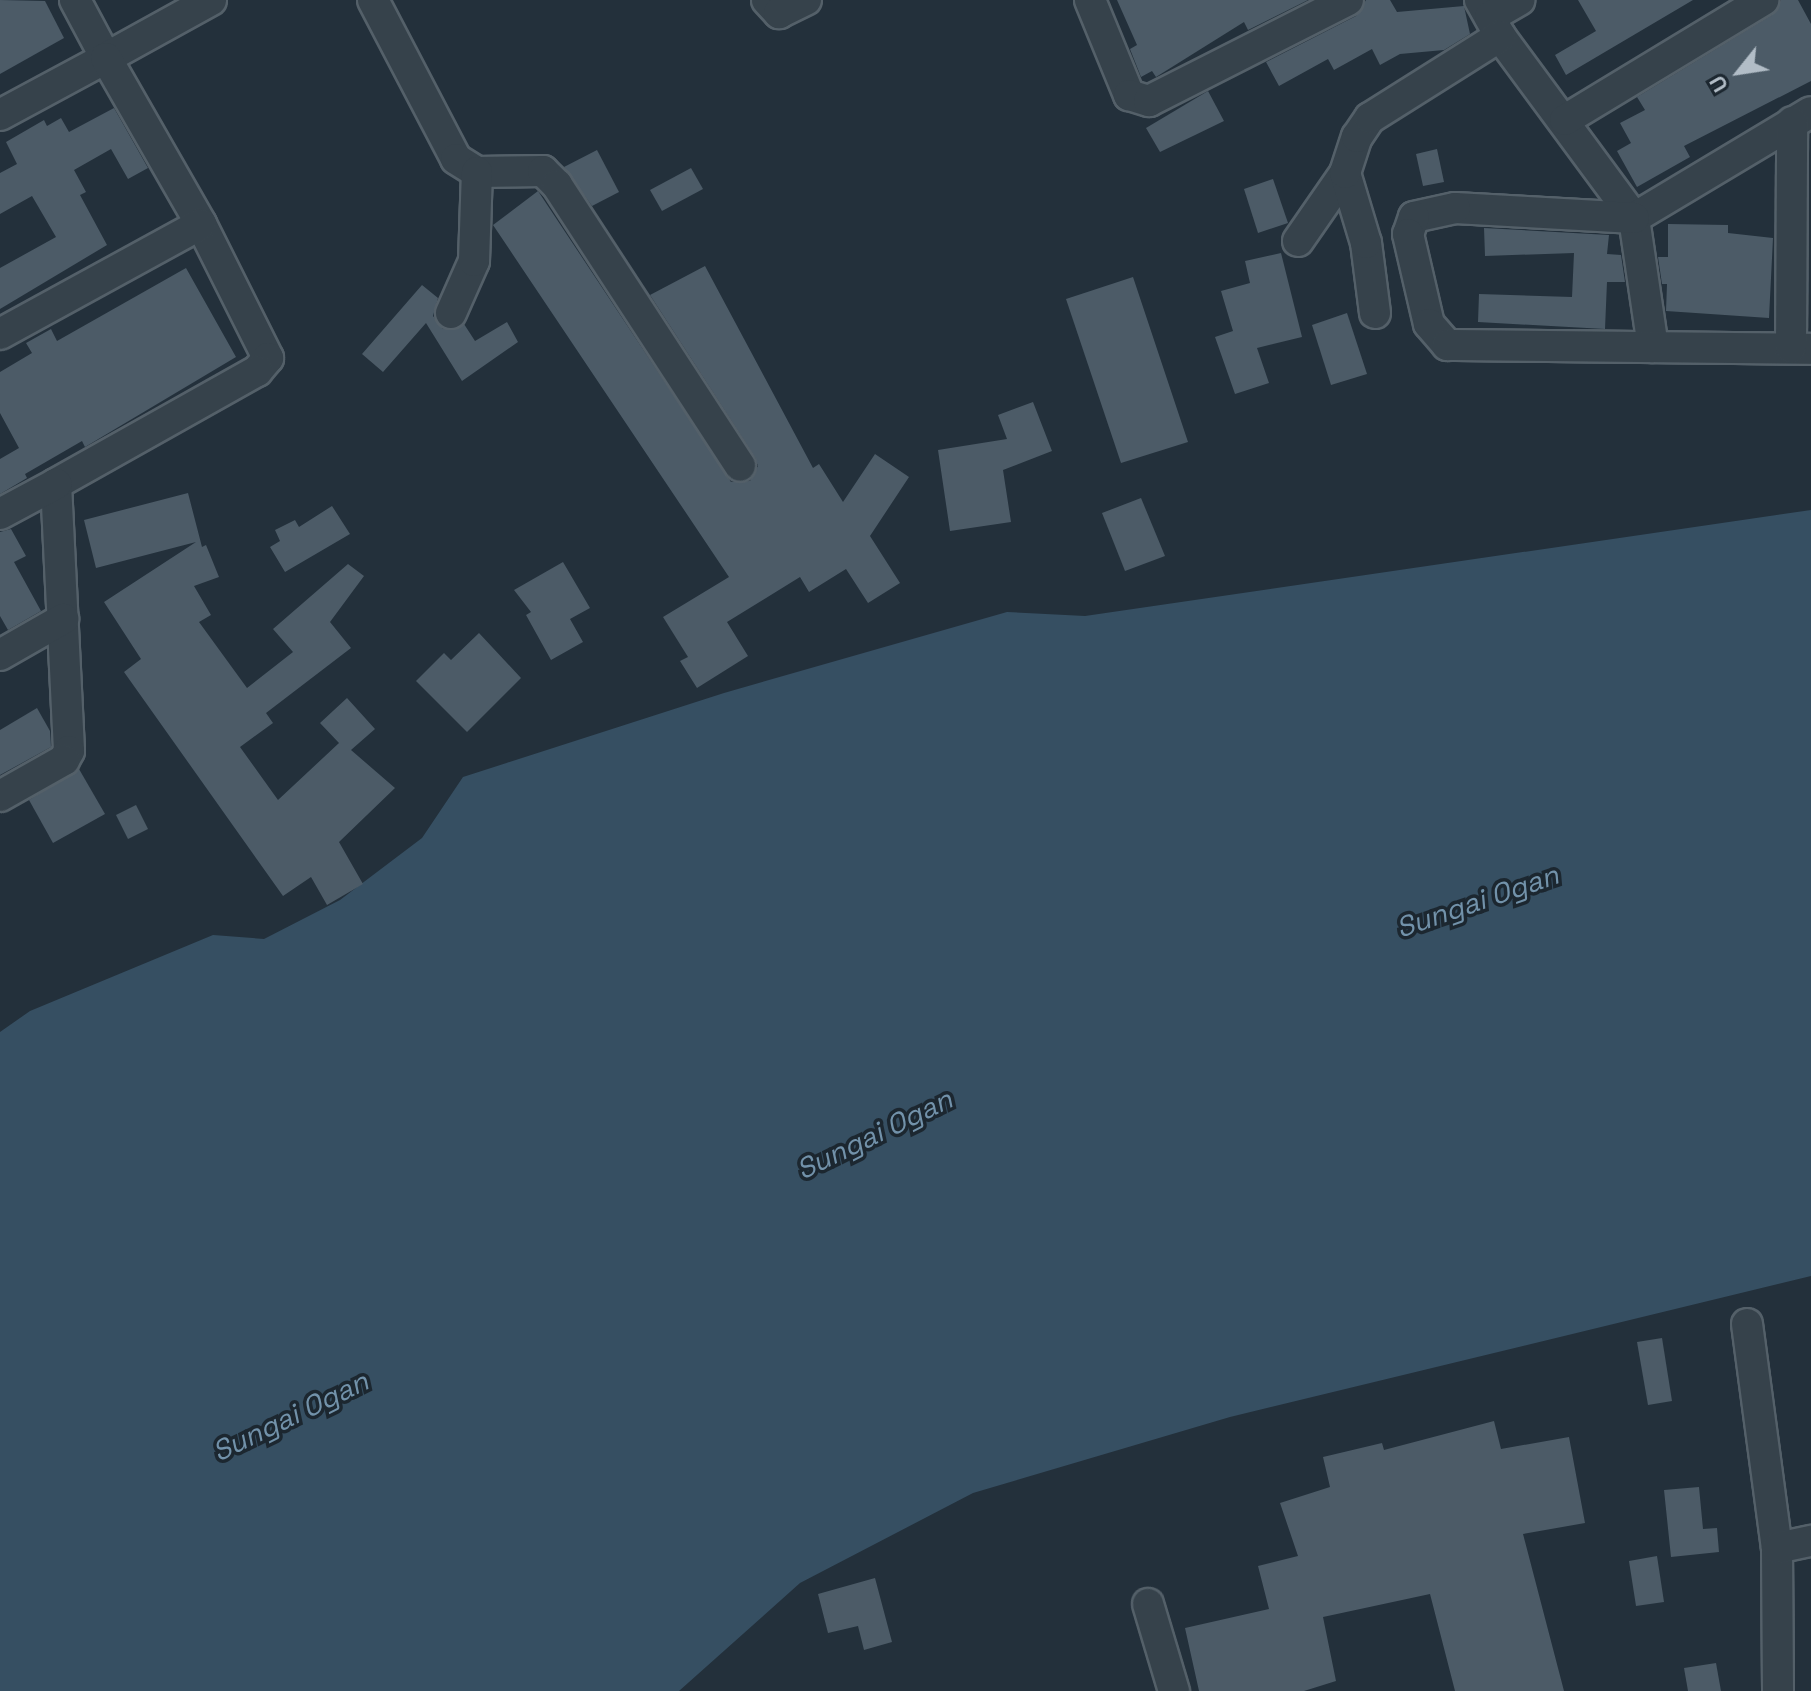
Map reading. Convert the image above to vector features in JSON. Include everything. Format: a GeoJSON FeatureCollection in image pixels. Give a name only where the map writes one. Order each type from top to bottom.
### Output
{"type":"FeatureCollection","features":[{"type":"Feature","properties":{"kind":"street"},"geometry":{"type":"LineString","coordinates":[[0,514],[257,371],[268,358],[201,224],[75,0]]}},
{"type":"Feature","properties":{"kind":"street"},"geometry":{"type":"LineString","coordinates":[[0,115],[211,0]]}},
{"type":"Feature","properties":{"kind":"street"},"geometry":{"type":"LineString","coordinates":[[373,0],[456,159],[477,172],[543,171],[557,185],[740,466]]}},
{"type":"Feature","properties":{"kind":"street"},"geometry":{"type":"LineString","coordinates":[[767,0],[779,13],[806,0]]}},
{"type":"Feature","properties":{"kind":"street"},"geometry":{"type":"LineString","coordinates":[[1090,0],[1129,95],[1149,101],[1348,0]]}},
{"type":"Feature","properties":{"kind":"street"},"geometry":{"type":"LineString","coordinates":[[1298,241],[1345,173],[1370,118],[1490,18],[1520,0]]}},
{"type":"Feature","properties":{"kind":"street"},"geometry":{"type":"LineString","coordinates":[[1565,120],[1763,0]]}},
{"type":"Feature","properties":{"kind":"street"},"geometry":{"type":"LineString","coordinates":[[1490,18],[1634,218],[1653,347]]}},
{"type":"Feature","properties":{"kind":"street"},"geometry":{"type":"LineString","coordinates":[[1802,117],[1801,348],[1447,345],[1429,324],[1408,234],[1414,217],[1455,208],[1634,218],[1802,117]]}},
{"type":"Feature","properties":{"kind":"street"},"geometry":{"type":"LineString","coordinates":[[451,313],[474,261],[477,172]]}},
{"type":"Feature","properties":{"kind":"street"},"geometry":{"type":"LineString","coordinates":[[1345,173],[1366,243],[1375,313]]}},
{"type":"Feature","properties":{"kind":"street"},"geometry":{"type":"LineString","coordinates":[[0,334],[201,224]]}},
{"type":"Feature","properties":{"kind":"street"},"geometry":{"type":"LineString","coordinates":[[0,796],[68,756],[56,484]]}},
{"type":"Feature","properties":{"kind":"street"},"geometry":{"type":"LineString","coordinates":[[0,655],[63,619]]}},
{"type":"Feature","properties":{"kind":"street"},"geometry":{"type":"LineString","coordinates":[[1747,1324],[1777,1548],[1778,1691]]}},
{"type":"Feature","properties":{"kind":"street"},"geometry":{"type":"LineString","coordinates":[[1777,1548],[1811,1541]]}},
{"type":"Feature","properties":{"kind":"street"},"geometry":{"type":"LineString","coordinates":[[1148,1604],[1174,1691]]}},
{"type":"Feature","properties":{"kind":"water","name":"Sungai Ogan"},"geometry":{"type":"Polygon","coordinates":[[[1811,510],[1811,1276],[1230,1417],[973,1493],[800,1583],[679,1691],[0,1691],[0,1032],[30,1011],[213,935],[264,939],[340,900],[422,838],[463,777],[724,693],[1007,612],[1085,616],[1811,510]]]}},
{"type":"Feature","properties":{"kind":"building"},"geometry":{"type":"Polygon","coordinates":[[[0,0],[45,1],[64,38],[0,74],[0,0]]]}},
{"type":"Feature","properties":{"kind":"building"},"geometry":{"type":"Polygon","coordinates":[[[1117,0],[1308,0],[1248,30],[1244,22],[1156,77],[1152,71],[1141,77],[1130,49],[1137,45],[1117,0]]]}},
{"type":"Feature","properties":{"kind":"building"},"geometry":{"type":"Polygon","coordinates":[[[1366,0],[1390,0],[1397,12],[1464,6],[1470,34],[1444,50],[1400,54],[1380,65],[1372,49],[1334,70],[1328,59],[1279,86],[1266,62],[1356,16],[1366,0]]]}},
{"type":"Feature","properties":{"kind":"building"},"geometry":{"type":"Polygon","coordinates":[[[1578,0],[1693,0],[1566,75],[1555,55],[1596,31],[1578,0]]]}},
{"type":"Feature","properties":{"kind":"building"},"geometry":{"type":"Polygon","coordinates":[[[1781,0],[1798,0],[1811,24],[1811,81],[1684,146],[1690,157],[1637,187],[1617,151],[1631,143],[1620,123],[1645,110],[1637,97],[1772,15],[1781,0]]]}},
{"type":"Feature","properties":{"kind":"building"},"geometry":{"type":"Polygon","coordinates":[[[1208,91],[1224,121],[1160,152],[1146,128],[1208,91]]]}},
{"type":"Feature","properties":{"kind":"building"},"geometry":{"type":"Polygon","coordinates":[[[114,108],[148,168],[128,179],[111,149],[74,170],[86,192],[80,195],[107,245],[0,309],[0,268],[56,237],[32,196],[0,214],[0,173],[17,164],[6,142],[44,120],[47,126],[61,118],[69,132],[114,108]]]}},
{"type":"Feature","properties":{"kind":"building"},"geometry":{"type":"Polygon","coordinates":[[[1437,149],[1444,182],[1423,186],[1416,154],[1437,149]]]}},
{"type":"Feature","properties":{"kind":"building"},"geometry":{"type":"Polygon","coordinates":[[[597,150],[619,192],[592,206],[564,167],[597,150]]]}},
{"type":"Feature","properties":{"kind":"building"},"geometry":{"type":"Polygon","coordinates":[[[691,168],[703,189],[662,211],[650,190],[691,168]]]}},
{"type":"Feature","properties":{"kind":"building"},"geometry":{"type":"Polygon","coordinates":[[[1273,179],[1288,223],[1258,233],[1244,189],[1273,179]]]}},
{"type":"Feature","properties":{"kind":"building"},"geometry":{"type":"Polygon","coordinates":[[[538,191],[731,482],[750,481],[758,466],[755,457],[650,295],[705,266],[813,468],[819,464],[843,502],[875,454],[909,477],[870,536],[900,583],[868,603],[846,569],[809,592],[800,577],[727,622],[748,656],[697,688],[680,661],[688,657],[663,617],[729,577],[493,225],[538,191]]]}},
{"type":"Feature","properties":{"kind":"building"},"geometry":{"type":"Polygon","coordinates":[[[1668,224],[1728,225],[1728,233],[1773,238],[1769,318],[1666,311],[1667,284],[1662,284],[1658,257],[1668,257],[1668,224]]]}},
{"type":"Feature","properties":{"kind":"building"},"geometry":{"type":"Polygon","coordinates":[[[1484,228],[1609,235],[1607,254],[1621,255],[1625,282],[1607,282],[1605,329],[1478,322],[1479,294],[1572,297],[1574,253],[1485,256],[1484,228]]]}},
{"type":"Feature","properties":{"kind":"building"},"geometry":{"type":"Polygon","coordinates":[[[1281,253],[1302,337],[1257,348],[1269,383],[1235,394],[1215,337],[1233,331],[1221,291],[1250,283],[1245,261],[1281,253]]]}},
{"type":"Feature","properties":{"kind":"building"},"geometry":{"type":"Polygon","coordinates":[[[186,268],[236,357],[85,447],[82,441],[25,474],[27,478],[0,494],[0,459],[19,448],[0,413],[0,372],[32,353],[26,343],[51,329],[57,341],[186,268]]]}},
{"type":"Feature","properties":{"kind":"building"},"geometry":{"type":"Polygon","coordinates":[[[1133,277],[1188,442],[1121,463],[1066,299],[1133,277]]]}},
{"type":"Feature","properties":{"kind":"building"},"geometry":{"type":"Polygon","coordinates":[[[422,285],[438,298],[433,316],[443,329],[464,324],[475,341],[507,322],[518,342],[462,381],[426,323],[383,372],[362,354],[422,285]]]}},
{"type":"Feature","properties":{"kind":"building"},"geometry":{"type":"Polygon","coordinates":[[[1347,313],[1367,374],[1331,385],[1312,325],[1347,313]]]}},
{"type":"Feature","properties":{"kind":"building"},"geometry":{"type":"Polygon","coordinates":[[[1033,402],[1052,451],[1003,470],[1011,522],[950,531],[938,450],[1007,439],[998,415],[1033,402]]]}},
{"type":"Feature","properties":{"kind":"building"},"geometry":{"type":"Polygon","coordinates":[[[188,493],[202,547],[206,545],[219,577],[194,586],[211,615],[199,622],[247,688],[293,652],[273,629],[348,564],[364,576],[330,622],[351,648],[266,713],[273,723],[240,747],[278,800],[339,743],[320,723],[347,698],[375,729],[351,750],[395,788],[339,842],[363,884],[327,905],[311,877],[283,896],[124,672],[141,659],[104,602],[196,542],[96,568],[84,520],[188,493]]]}},
{"type":"Feature","properties":{"kind":"building"},"geometry":{"type":"Polygon","coordinates":[[[1141,498],[1165,556],[1125,571],[1102,513],[1141,498]]]}},
{"type":"Feature","properties":{"kind":"building"},"geometry":{"type":"Polygon","coordinates":[[[332,506],[350,534],[285,572],[270,547],[280,541],[275,530],[295,520],[299,527],[332,506]]]}},
{"type":"Feature","properties":{"kind":"building"},"geometry":{"type":"Polygon","coordinates":[[[11,529],[26,556],[14,562],[41,611],[8,630],[0,616],[0,532],[11,529]]]}},
{"type":"Feature","properties":{"kind":"building"},"geometry":{"type":"Polygon","coordinates":[[[563,562],[590,608],[570,619],[583,642],[551,660],[526,615],[531,612],[514,590],[563,562]]]}},
{"type":"Feature","properties":{"kind":"building"},"geometry":{"type":"Polygon","coordinates":[[[479,633],[521,678],[467,732],[416,681],[444,653],[451,660],[479,633]]]}},
{"type":"Feature","properties":{"kind":"building"},"geometry":{"type":"Polygon","coordinates":[[[37,708],[50,731],[51,747],[0,775],[0,730],[37,708]]]}},
{"type":"Feature","properties":{"kind":"building"},"geometry":{"type":"Polygon","coordinates":[[[79,769],[105,814],[53,843],[29,800],[79,769]]]}},
{"type":"Feature","properties":{"kind":"building"},"geometry":{"type":"Polygon","coordinates":[[[136,805],[148,829],[128,839],[116,815],[136,805]]]}},
{"type":"Feature","properties":{"kind":"building"},"geometry":{"type":"Polygon","coordinates":[[[1662,1338],[1672,1401],[1648,1405],[1637,1342],[1662,1338]]]}},
{"type":"Feature","properties":{"kind":"building"},"geometry":{"type":"Polygon","coordinates":[[[1494,1421],[1501,1449],[1569,1437],[1585,1523],[1523,1534],[1564,1691],[1455,1691],[1430,1594],[1323,1617],[1336,1681],[1304,1691],[1199,1691],[1185,1628],[1269,1609],[1258,1566],[1298,1556],[1280,1503],[1330,1487],[1323,1457],[1382,1443],[1384,1450],[1494,1421]]]}},
{"type":"Feature","properties":{"kind":"building"},"geometry":{"type":"Polygon","coordinates":[[[1699,1487],[1703,1529],[1717,1528],[1719,1552],[1671,1557],[1664,1490],[1699,1487]]]}},
{"type":"Feature","properties":{"kind":"building"},"geometry":{"type":"Polygon","coordinates":[[[1657,1556],[1664,1602],[1636,1606],[1629,1561],[1657,1556]]]}},
{"type":"Feature","properties":{"kind":"building"},"geometry":{"type":"Polygon","coordinates":[[[875,1578],[892,1642],[864,1650],[858,1626],[828,1633],[818,1594],[875,1578]]]}},
{"type":"Feature","properties":{"kind":"building"},"geometry":{"type":"Polygon","coordinates":[[[1716,1663],[1721,1691],[1688,1691],[1684,1668],[1716,1663]]]}}]}
